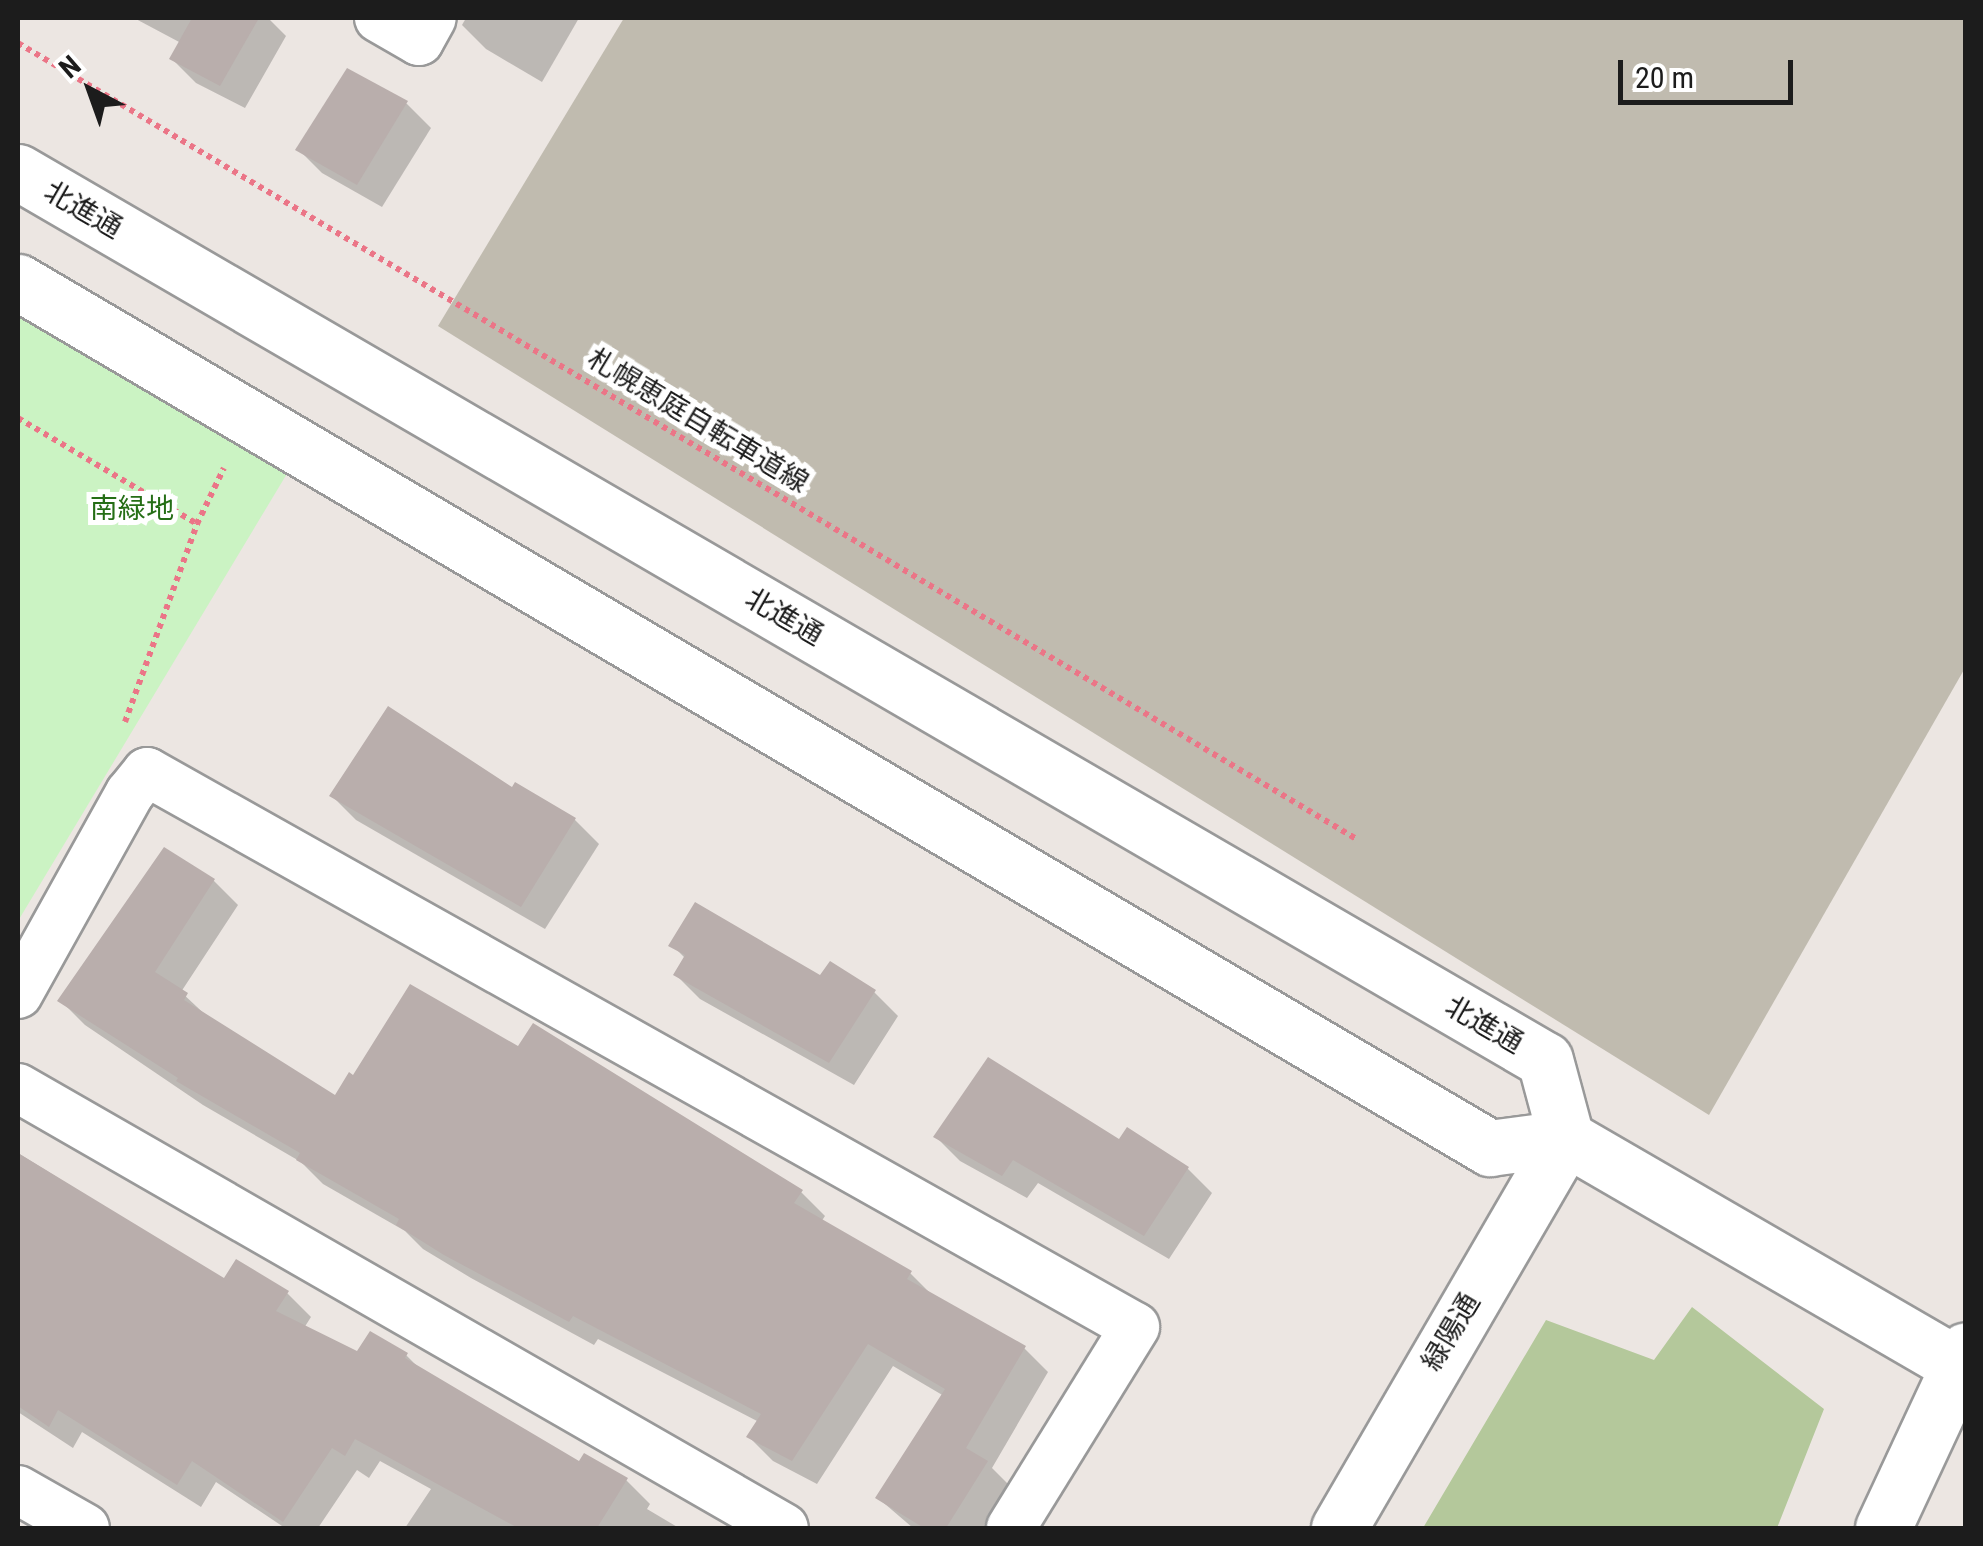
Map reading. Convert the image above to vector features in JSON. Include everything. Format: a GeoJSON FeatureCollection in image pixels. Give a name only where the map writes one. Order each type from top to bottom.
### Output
{"type":"FeatureCollection","features":[{"type":"Feature","properties":{"kind":"street"},"geometry":{"type":"LineString","coordinates":[[379,18],[419,41],[432,18]]}},
{"type":"Feature","properties":{"kind":"street","name":"北進通"},"geometry":{"type":"LineString","coordinates":[[18,172],[1544,1060],[1566,1138]]}},
{"type":"Feature","properties":{"kind":"street"},"geometry":{"type":"LineString","coordinates":[[18,282],[1490,1148],[1566,1138],[1962,1357],[1883,1528]]}},
{"type":"Feature","properties":{"kind":"street"},"geometry":{"type":"LineString","coordinates":[[18,994],[130,793],[147,772],[1134,1327],[1012,1528]]}},
{"type":"Feature","properties":{"kind":"street"},"geometry":{"type":"LineString","coordinates":[[18,1088],[784,1528]]}},
{"type":"Feature","properties":{"kind":"street","name":"緑陽通"},"geometry":{"type":"LineString","coordinates":[[1338,1528],[1566,1138]]}},
{"type":"Feature","properties":{"kind":"street"},"geometry":{"type":"LineString","coordinates":[[18,1490],[85,1528]]}},
{"type":"Feature","properties":{"kind":"path","name":"札幌恵庭自転車道線"},"geometry":{"type":"LineString","coordinates":[[18,43],[1355,838]]}},
{"type":"Feature","properties":{"kind":"path"},"geometry":{"type":"LineString","coordinates":[[18,418],[196,524]]}},
{"type":"Feature","properties":{"kind":"path"},"geometry":{"type":"LineString","coordinates":[[130,793],[106,774],[196,524],[225,466]]}},
{"type":"Feature","properties":{"kind":"shaded area"},"geometry":{"type":"Polygon","coordinates":[[[624,18],[1965,18],[1965,668],[1709,1115],[438,326],[624,18]]]}},
{"type":"Feature","properties":{"kind":"green space","name":"南緑地"},"geometry":{"type":"Polygon","coordinates":[[[18,296],[288,472],[18,921],[18,296]]]}},
{"type":"Feature","properties":{"kind":"green space"},"geometry":{"type":"Polygon","coordinates":[[[1692,1307],[1824,1409],[1777,1528],[1423,1528],[1546,1320],[1654,1360],[1692,1307]]]}},
{"type":"Feature","properties":{"kind":"building"},"geometry":{"type":"Polygon","coordinates":[[[192,18],[259,18],[220,86],[169,59],[192,18]]]}},
{"type":"Feature","properties":{"kind":"building"},"geometry":{"type":"Polygon","coordinates":[[[347,68],[408,101],[357,185],[295,150],[347,68]]]}},
{"type":"Feature","properties":{"kind":"building"},"geometry":{"type":"Polygon","coordinates":[[[388,706],[512,787],[515,782],[576,818],[521,907],[329,796],[388,706]]]}},
{"type":"Feature","properties":{"kind":"building"},"geometry":{"type":"Polygon","coordinates":[[[164,847],[215,879],[155,972],[188,993],[184,1000],[335,1095],[349,1072],[353,1075],[410,984],[518,1046],[533,1023],[803,1190],[794,1203],[912,1271],[907,1279],[1026,1346],[966,1448],[988,1461],[946,1528],[924,1528],[875,1498],[945,1389],[868,1344],[792,1461],[746,1437],[761,1414],[573,1316],[569,1322],[444,1255],[396,1225],[399,1219],[296,1160],[300,1153],[176,1081],[178,1078],[57,1001],[164,847]]]}},
{"type":"Feature","properties":{"kind":"building"},"geometry":{"type":"Polygon","coordinates":[[[695,902],[820,975],[830,961],[876,990],[829,1063],[673,975],[685,955],[668,946],[695,902]]]}},
{"type":"Feature","properties":{"kind":"building"},"geometry":{"type":"Polygon","coordinates":[[[988,1057],[1119,1139],[1127,1127],[1189,1167],[1144,1236],[1013,1160],[1002,1176],[933,1137],[988,1057]]]}},
{"type":"Feature","properties":{"kind":"building"},"geometry":{"type":"Polygon","coordinates":[[[18,1153],[224,1278],[236,1259],[289,1291],[276,1311],[357,1351],[370,1331],[408,1353],[405,1358],[579,1461],[584,1453],[628,1478],[597,1528],[518,1528],[355,1439],[345,1456],[332,1448],[283,1522],[192,1461],[177,1485],[58,1410],[49,1427],[18,1406],[18,1153]]]}}]}
